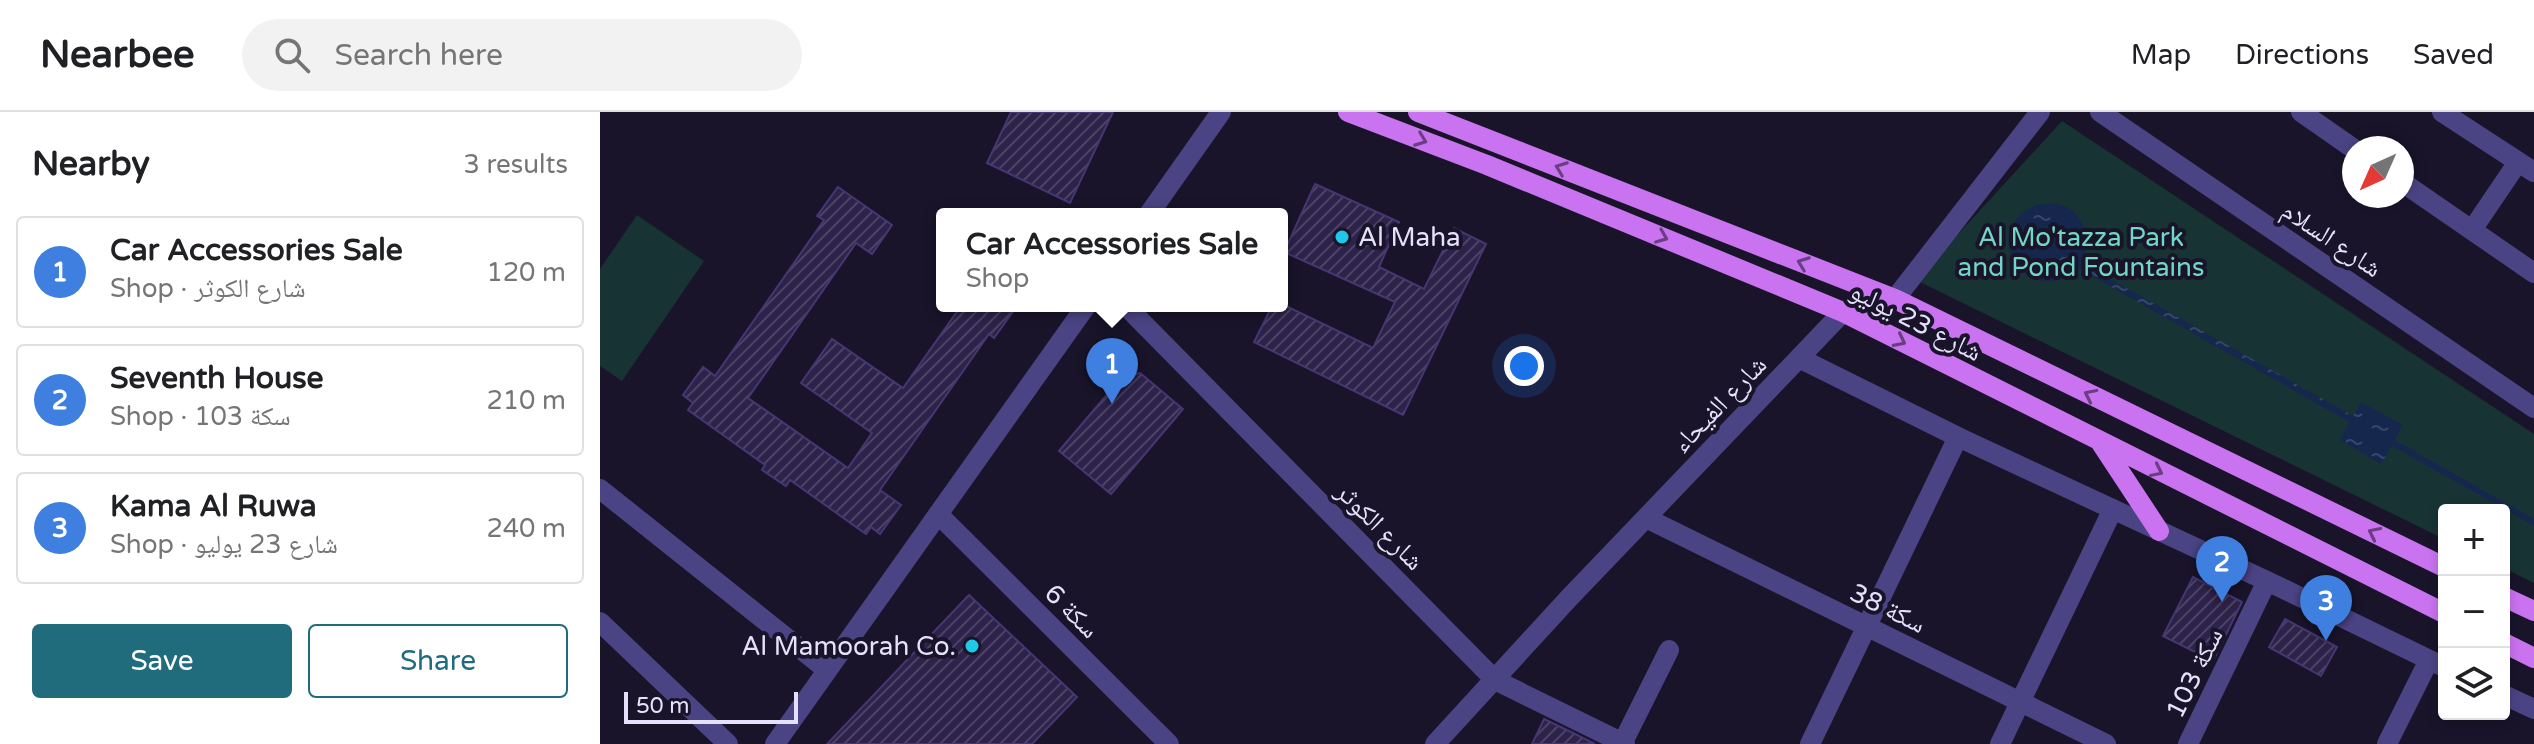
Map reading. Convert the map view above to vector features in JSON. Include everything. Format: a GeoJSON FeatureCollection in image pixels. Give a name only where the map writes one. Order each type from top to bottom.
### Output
{"type":"FeatureCollection","features":[{"type":"Feature","properties":{"kind":"main road","name":"شارع 23 يوليو"},"geometry":{"type":"LineString","coordinates":[[1348,112],[1487,165],[1843,312],[2438,610]]}},
{"type":"Feature","properties":{"kind":"main road","name":"شارع 23 يوليو"},"geometry":{"type":"LineString","coordinates":[[1418,112],[1895,299],[2438,564]]}},
{"type":"Feature","properties":{"kind":"main road"},"geometry":{"type":"LineString","coordinates":[[2101,443],[2159,531]]}},
{"type":"Feature","properties":{"kind":"main road"},"geometry":{"type":"LineString","coordinates":[[2510,600],[2534,611]]}},
{"type":"Feature","properties":{"kind":"main road"},"geometry":{"type":"LineString","coordinates":[[2510,646],[2534,658]]}},
{"type":"Feature","properties":{"kind":"street"},"geometry":{"type":"LineString","coordinates":[[1843,312],[1895,299],[2040,112]]}},
{"type":"Feature","properties":{"kind":"street","name":"شارع السلام"},"geometry":{"type":"LineString","coordinates":[[2100,112],[2534,408]]}},
{"type":"Feature","properties":{"kind":"street"},"geometry":{"type":"LineString","coordinates":[[2301,112],[2342,141]]}},
{"type":"Feature","properties":{"kind":"street"},"geometry":{"type":"LineString","coordinates":[[2442,112],[2526,167],[2472,230]]}},
{"type":"Feature","properties":{"kind":"street"},"geometry":{"type":"LineString","coordinates":[[1153,208],[1215,115]]}},
{"type":"Feature","properties":{"kind":"street"},"geometry":{"type":"LineString","coordinates":[[2414,190],[2534,273]]}},
{"type":"Feature","properties":{"kind":"street"},"geometry":{"type":"LineString","coordinates":[[775,744],[1082,312]]}},
{"type":"Feature","properties":{"kind":"street","name":"شارع الكوثر"},"geometry":{"type":"LineString","coordinates":[[1132,312],[1495,680],[1623,744]]}},
{"type":"Feature","properties":{"kind":"street","name":"شارع الفيحاء"},"geometry":{"type":"LineString","coordinates":[[1435,744],[1843,312]]}},
{"type":"Feature","properties":{"kind":"street"},"geometry":{"type":"LineString","coordinates":[[1799,358],[1958,437],[2437,663],[2387,744]]}},
{"type":"Feature","properties":{"kind":"street"},"geometry":{"type":"LineString","coordinates":[[1810,744],[1958,437]]}},
{"type":"Feature","properties":{"kind":"street"},"geometry":{"type":"LineString","coordinates":[[600,489],[827,670]]}},
{"type":"Feature","properties":{"kind":"street"},"geometry":{"type":"LineString","coordinates":[[2000,744],[2113,509]]}},
{"type":"Feature","properties":{"kind":"street","name":"سكة 6"},"geometry":{"type":"LineString","coordinates":[[938,514],[1169,744]]}},
{"type":"Feature","properties":{"kind":"street","name":"سكة 38"},"geometry":{"type":"LineString","coordinates":[[1646,518],[2106,744]]}},
{"type":"Feature","properties":{"kind":"street","name":"سكة 103"},"geometry":{"type":"LineString","coordinates":[[2188,744],[2267,581]]}},
{"type":"Feature","properties":{"kind":"street"},"geometry":{"type":"LineString","coordinates":[[600,622],[728,744]]}},
{"type":"Feature","properties":{"kind":"street"},"geometry":{"type":"LineString","coordinates":[[1623,744],[1669,650]]}},
{"type":"Feature","properties":{"kind":"street"},"geometry":{"type":"LineString","coordinates":[[2510,698],[2534,709]]}},
{"type":"Feature","properties":{"kind":"green space","name":"Al Mo'tazza Park and Pond Fountains"},"geometry":{"type":"Polygon","coordinates":[[[2062,121],[2534,434],[2534,583],[2510,571],[2510,504],[2438,504],[2438,536],[1916,280],[2062,121]]]}},
{"type":"Feature","properties":{"kind":"green space"},"geometry":{"type":"Polygon","coordinates":[[[637,215],[704,261],[622,381],[600,366],[600,269],[637,215]]]}},
{"type":"Feature","properties":{"kind":"water"},"geometry":{"type":"Polygon","coordinates":[[[2039,204],[2059,204],[2068,208],[2084,228],[2086,246],[2082,263],[2353,416],[2361,402],[2403,425],[2395,440],[2508,504],[2495,504],[2392,446],[2381,464],[2340,440],[2349,422],[2078,268],[2062,279],[2047,281],[2032,278],[2020,269],[2008,242],[2011,227],[2026,210],[2039,204]]]}},
{"type":"Feature","properties":{"kind":"water"},"geometry":{"type":"Polygon","coordinates":[[[2510,505],[2534,519],[2534,526],[2510,512],[2510,505]]]}},
{"type":"Feature","properties":{"kind":"building"},"geometry":{"type":"Polygon","coordinates":[[[1011,112],[1113,112],[1070,203],[987,163],[1011,112]]]}},
{"type":"Feature","properties":{"kind":"building"},"geometry":{"type":"Polygon","coordinates":[[[1315,184],[1399,222],[1379,267],[1424,289],[1454,228],[1486,244],[1403,415],[1254,342],[1269,312],[1288,312],[1288,307],[1373,348],[1395,302],[1288,254],[1288,243],[1315,184]]]}},
{"type":"Feature","properties":{"kind":"building"},"geometry":{"type":"Polygon","coordinates":[[[838,187],[892,225],[872,254],[856,243],[748,398],[848,468],[872,433],[801,383],[832,339],[903,388],[957,312],[1013,312],[994,338],[989,334],[880,490],[901,505],[880,534],[871,527],[866,534],[790,480],[786,486],[762,470],[765,465],[688,410],[693,403],[683,395],[703,367],[715,376],[824,220],[817,216],[838,187]]]}},
{"type":"Feature","properties":{"kind":"building"},"geometry":{"type":"Polygon","coordinates":[[[1140,373],[1183,409],[1111,494],[1059,451],[1122,377],[1140,373]]]}},
{"type":"Feature","properties":{"kind":"building"},"geometry":{"type":"Polygon","coordinates":[[[2193,577],[2242,602],[2213,661],[2163,636],[2193,577]]]}},
{"type":"Feature","properties":{"kind":"building","name":"Al Mamoorah Co."},"geometry":{"type":"Polygon","coordinates":[[[969,595],[1077,697],[1032,744],[827,744],[969,595]]]}},
{"type":"Feature","properties":{"kind":"building"},"geometry":{"type":"Polygon","coordinates":[[[2285,619],[2337,647],[2321,676],[2269,647],[2285,619]]]}},
{"type":"Feature","properties":{"kind":"building"},"geometry":{"type":"Polygon","coordinates":[[[1544,719],[1571,732],[1595,744],[1532,744],[1544,719]]]}},
{"type":"Feature","properties":{"kind":"place","name":"Al Maha"},"geometry":{"type":"Point","coordinates":[1342,237]}},
{"type":"Feature","properties":{"kind":"place","name":"Car Accessories Sale"},"geometry":{"type":"Point","coordinates":[1112,404]}},
{"type":"Feature","properties":{"kind":"place","name":"Seventh House"},"geometry":{"type":"Point","coordinates":[2222,602]}},
{"type":"Feature","properties":{"kind":"place","name":"Kama Al Ruwa"},"geometry":{"type":"Point","coordinates":[2326,641]}},
{"type":"Feature","properties":{"kind":"place","name":"Al Mamoorah Co."},"geometry":{"type":"Point","coordinates":[972,646]}}]}
